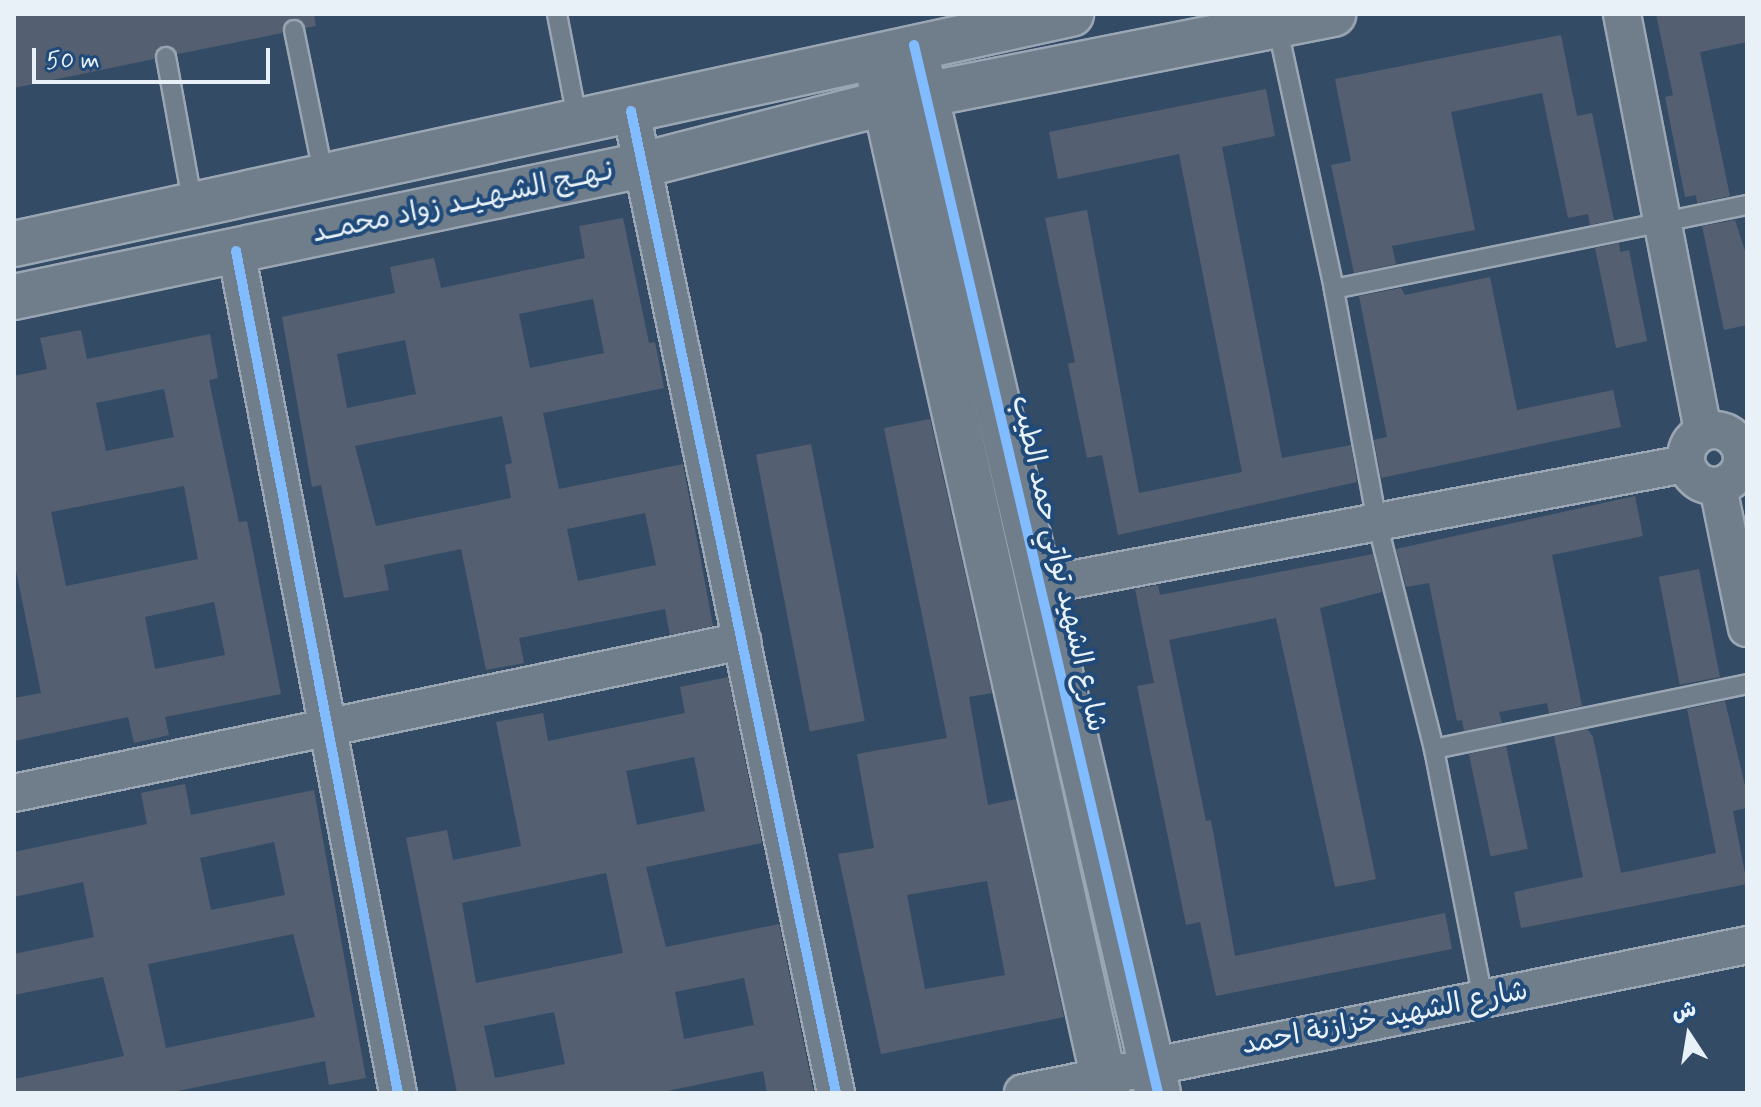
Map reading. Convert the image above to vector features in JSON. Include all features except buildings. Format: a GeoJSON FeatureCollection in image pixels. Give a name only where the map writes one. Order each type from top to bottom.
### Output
{"type":"FeatureCollection","features":[{"type":"Feature","properties":{"kind":"main road","name":"نـهــج الشـهـيــد زواد محمــد"},"geometry":{"type":"LineString","coordinates":[[14,244],[578,123],[894,49],[1071,14]]}},
{"type":"Feature","properties":{"kind":"main road","name":"نـهــج الشـهـيــد زواد محمــد"},"geometry":{"type":"LineString","coordinates":[[14,297],[642,165],[904,99],[1333,14]]}},
{"type":"Feature","properties":{"kind":"main road","name":"شارع الشهيد تواتي حمد الطيب"},"geometry":{"type":"LineString","coordinates":[[894,49],[1105,1085]]}},
{"type":"Feature","properties":{"kind":"main road","name":"شارع الشهيد تواتي حمد الطيب"},"geometry":{"type":"LineString","coordinates":[[904,99],[1038,586],[1155,1080]]}},
{"type":"Feature","properties":{"kind":"street"},"geometry":{"type":"LineString","coordinates":[[1622,14],[1703,431]]}},
{"type":"Feature","properties":{"kind":"street"},"geometry":{"type":"LineString","coordinates":[[631,111],[836,1093]]}},
{"type":"Feature","properties":{"kind":"street"},"geometry":{"type":"LineString","coordinates":[[236,251],[398,1093]]}},
{"type":"Feature","properties":{"kind":"street"},"geometry":{"type":"LineString","coordinates":[[1719,430],[1734,437],[1744,450],[1738,474],[1718,487],[1697,482],[1685,464],[1688,444],[1703,431],[1719,430]]}},
{"type":"Feature","properties":{"kind":"street"},"geometry":{"type":"LineString","coordinates":[[1038,586],[1685,464]]}},
{"type":"Feature","properties":{"kind":"street"},"geometry":{"type":"LineString","coordinates":[[1718,487],[1747,628]]}},
{"type":"Feature","properties":{"kind":"street"},"geometry":{"type":"LineString","coordinates":[[14,793],[742,641]]}},
{"type":"Feature","properties":{"kind":"street","name":"شارع الشهيد خزازنة احمد"},"geometry":{"type":"LineString","coordinates":[[1023,1093],[1155,1080],[1483,999],[1747,945]]}},
{"type":"Feature","properties":{"kind":"lane"},"geometry":{"type":"LineString","coordinates":[[557,14],[578,123]]}},
{"type":"Feature","properties":{"kind":"lane"},"geometry":{"type":"LineString","coordinates":[[1277,25],[1334,289],[1377,522],[1434,749],[1483,999]]}},
{"type":"Feature","properties":{"kind":"lane"},"geometry":{"type":"LineString","coordinates":[[294,30],[324,177]]}},
{"type":"Feature","properties":{"kind":"lane"},"geometry":{"type":"LineString","coordinates":[[166,57],[193,206]]}},
{"type":"Feature","properties":{"kind":"lane"},"geometry":{"type":"LineString","coordinates":[[1334,289],[1747,205]]}},
{"type":"Feature","properties":{"kind":"lane"},"geometry":{"type":"LineString","coordinates":[[1434,749],[1747,684]]}},
{"type":"Feature","properties":{"kind":"cycle path"},"geometry":{"type":"LineString","coordinates":[[914,45],[1158,1093]]}},
{"type":"Feature","properties":{"kind":"cycle path"},"geometry":{"type":"LineString","coordinates":[[631,111],[836,1093]]}},
{"type":"Feature","properties":{"kind":"cycle path"},"geometry":{"type":"LineString","coordinates":[[236,251],[398,1093]]}}]}
